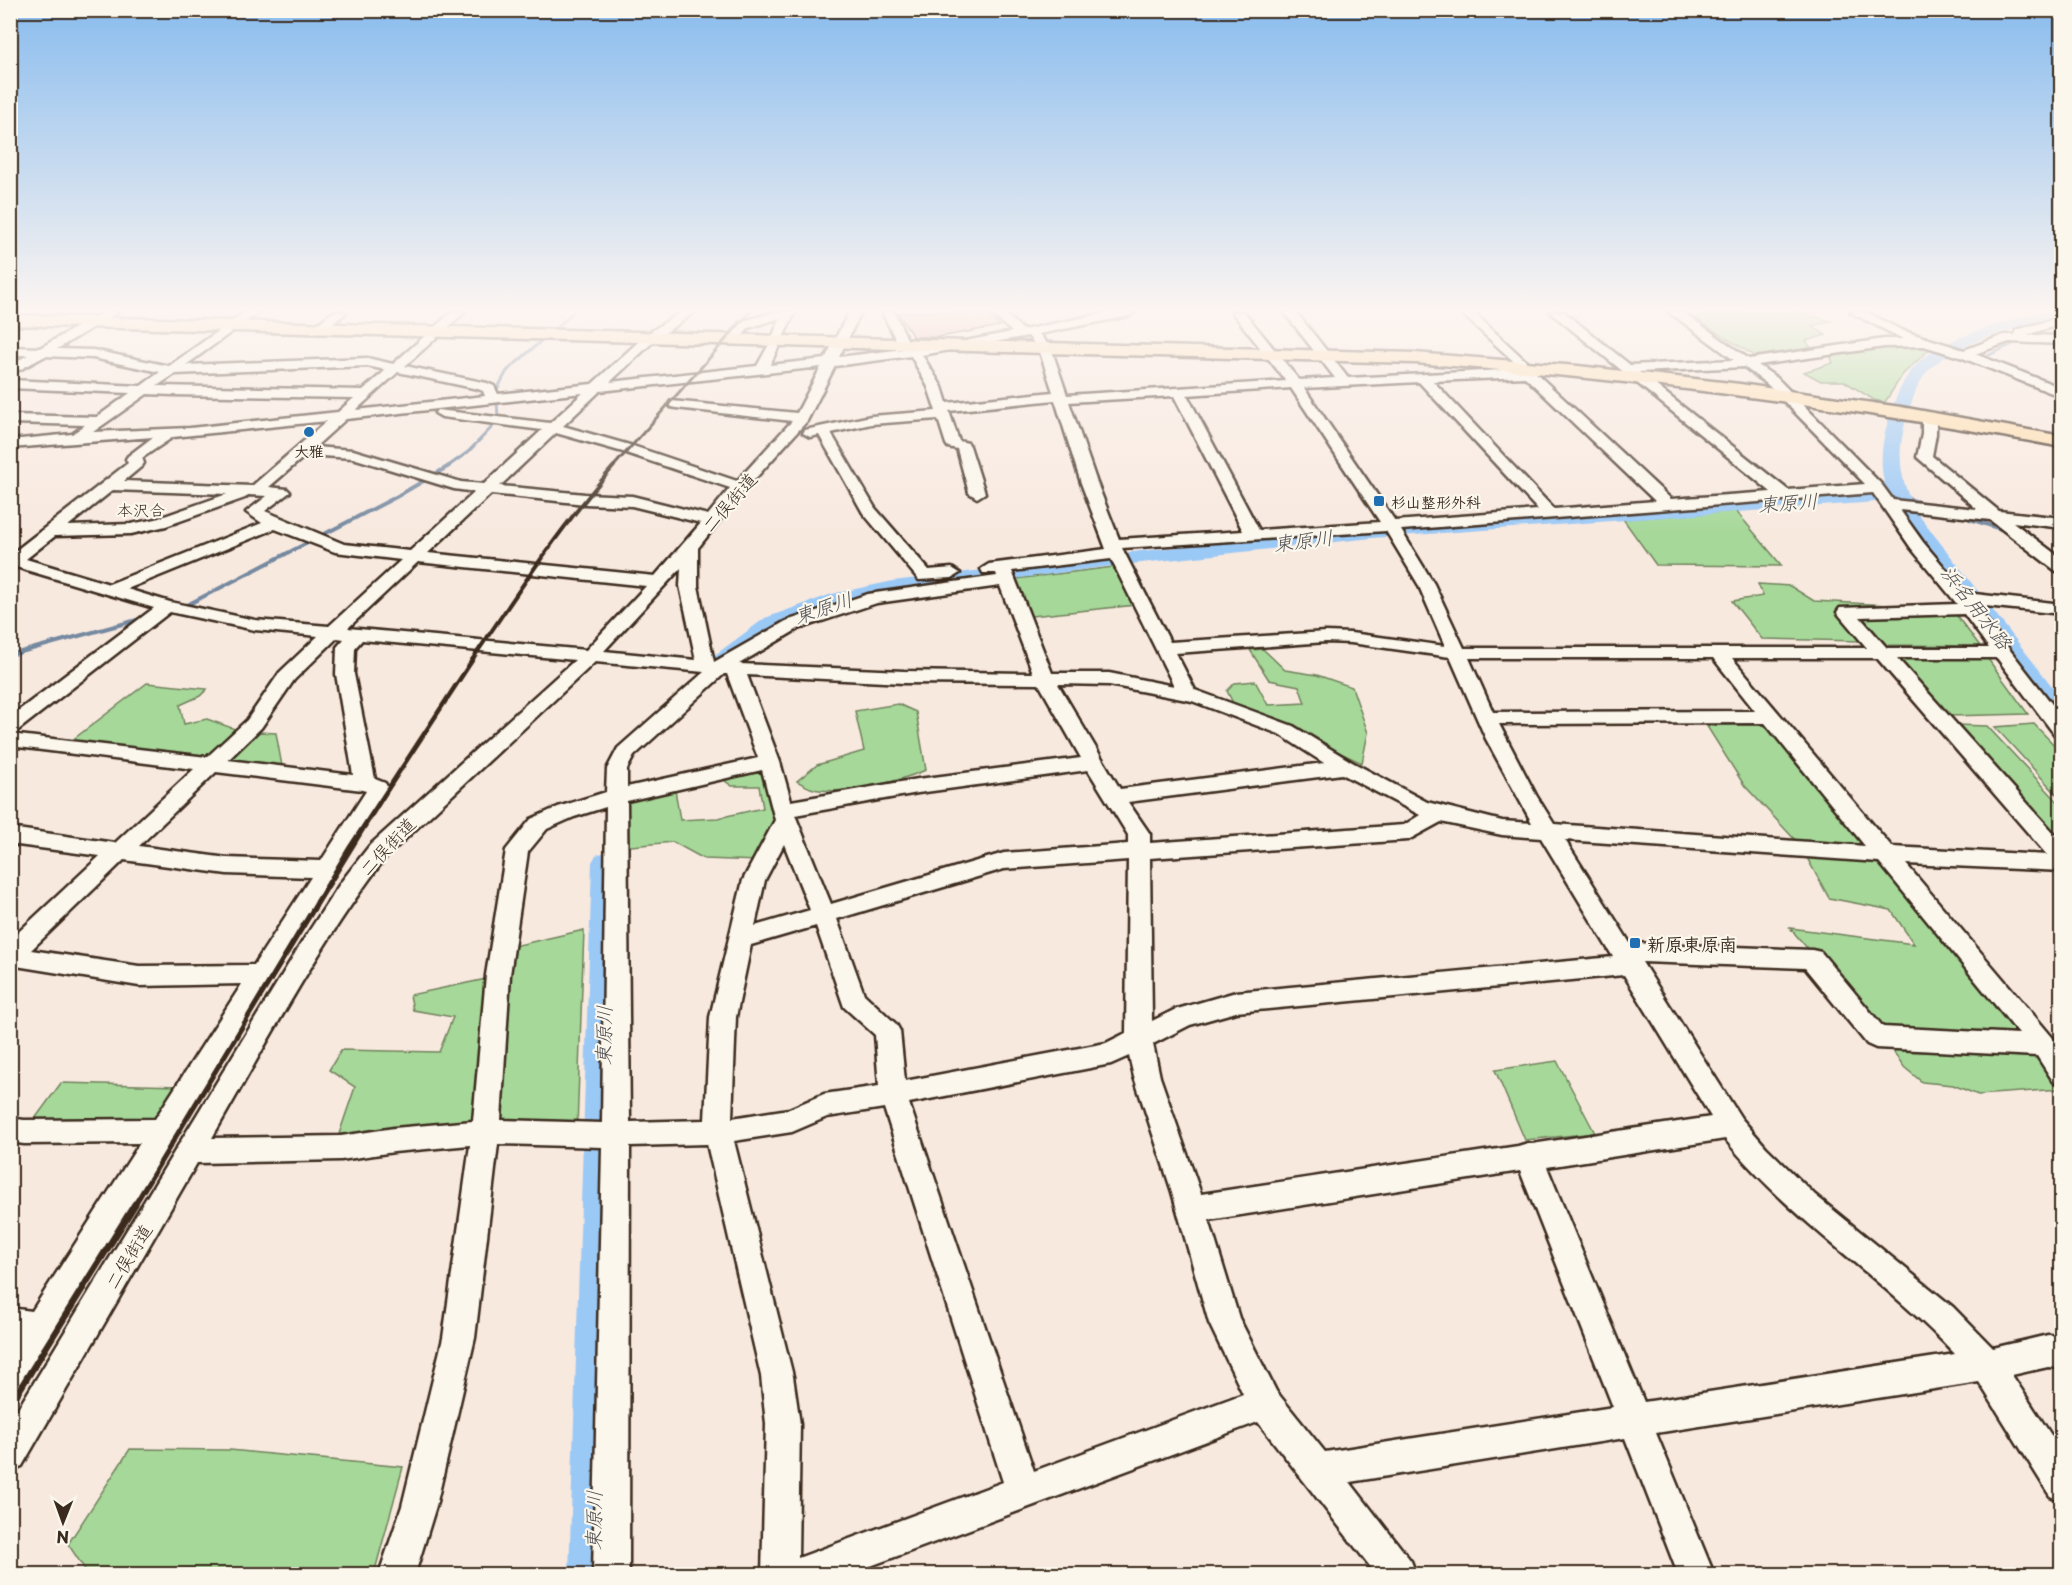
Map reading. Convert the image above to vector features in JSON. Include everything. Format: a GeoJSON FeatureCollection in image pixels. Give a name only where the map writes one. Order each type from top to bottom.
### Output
{"type":"FeatureCollection","features":[{"type":"Feature","properties":{"kind":"main road"},"geometry":{"type":"LineString","coordinates":[[1732,386],[1893,410],[2061,442]]}},
{"type":"Feature","properties":{"kind":"street"},"geometry":{"type":"LineString","coordinates":[[77,386],[173,391],[365,394]]}},
{"type":"Feature","properties":{"kind":"street"},"geometry":{"type":"LineString","coordinates":[[76,438],[149,386]]}},
{"type":"Feature","properties":{"kind":"street"},"geometry":{"type":"LineString","coordinates":[[55,531],[131,529],[160,523],[254,490],[303,450],[374,386]]}},
{"type":"Feature","properties":{"kind":"street"},"geometry":{"type":"LineString","coordinates":[[482,386],[489,389],[493,399]]}},
{"type":"Feature","properties":{"kind":"street"},"geometry":{"type":"LineString","coordinates":[[10,444],[122,434],[170,433],[609,386]]}},
{"type":"Feature","properties":{"kind":"street","name":"二俣街道"},"geometry":{"type":"LineString","coordinates":[[10,1454],[310,948],[349,888],[378,850],[590,656],[690,548],[741,487],[796,427],[818,386]]}},
{"type":"Feature","properties":{"kind":"street"},"geometry":{"type":"LineString","coordinates":[[933,386],[953,444],[963,446],[977,493]]}},
{"type":"Feature","properties":{"kind":"street"},"geometry":{"type":"LineString","coordinates":[[1057,386],[1116,553],[1187,693]]}},
{"type":"Feature","properties":{"kind":"street"},"geometry":{"type":"LineString","coordinates":[[676,404],[824,432],[871,420],[1061,397],[1261,386]]}},
{"type":"Feature","properties":{"kind":"street"},"geometry":{"type":"LineString","coordinates":[[1295,386],[1394,531],[1426,584],[1487,718],[1526,796],[1731,1126],[1756,1156],[1805,1204],[1942,1318],[1987,1365],[2061,1484]]}},
{"type":"Feature","properties":{"kind":"street"},"geometry":{"type":"LineString","coordinates":[[1430,386],[1550,513]]}},
{"type":"Feature","properties":{"kind":"street"},"geometry":{"type":"LineString","coordinates":[[1545,386],[1667,504]]}},
{"type":"Feature","properties":{"kind":"street"},"geometry":{"type":"LineString","coordinates":[[1647,386],[1784,495]]}},
{"type":"Feature","properties":{"kind":"street"},"geometry":{"type":"LineString","coordinates":[[1776,386],[1877,488],[1900,505],[2061,523]]}},
{"type":"Feature","properties":{"kind":"street"},"geometry":{"type":"LineString","coordinates":[[2044,386],[2061,393]]}},
{"type":"Feature","properties":{"kind":"street"},"geometry":{"type":"LineString","coordinates":[[10,955],[254,724],[287,676],[599,387]]}},
{"type":"Feature","properties":{"kind":"street"},"geometry":{"type":"LineString","coordinates":[[1178,391],[1253,534]]}},
{"type":"Feature","properties":{"kind":"street"},"geometry":{"type":"LineString","coordinates":[[405,409],[555,428],[628,449],[741,487]]}},
{"type":"Feature","properties":{"kind":"street"},"geometry":{"type":"LineString","coordinates":[[1928,416],[1929,434],[1924,457],[2061,567]]}},
{"type":"Feature","properties":{"kind":"street"},"geometry":{"type":"LineString","coordinates":[[10,419],[100,422]]}},
{"type":"Feature","properties":{"kind":"street"},"geometry":{"type":"LineString","coordinates":[[824,432],[868,510],[925,576],[1004,574]]}},
{"type":"Feature","properties":{"kind":"street"},"geometry":{"type":"LineString","coordinates":[[12,562],[55,531],[137,463],[134,459],[137,455],[170,433]]}},
{"type":"Feature","properties":{"kind":"street"},"geometry":{"type":"LineString","coordinates":[[10,459],[36,442]]}},
{"type":"Feature","properties":{"kind":"street"},"geometry":{"type":"LineString","coordinates":[[303,450],[353,454],[459,486],[632,501],[712,521]]}},
{"type":"Feature","properties":{"kind":"street"},"geometry":{"type":"LineString","coordinates":[[109,485],[282,492],[255,512],[275,523],[318,538],[341,549],[659,582]]}},
{"type":"Feature","properties":{"kind":"street"},"geometry":{"type":"LineString","coordinates":[[610,1575],[606,1134],[615,848],[611,798],[617,769],[625,753],[717,667],[792,625],[828,611],[874,598],[1116,553],[1253,534],[1394,531],[1550,513],[1877,488]]}},
{"type":"Feature","properties":{"kind":"street"},"geometry":{"type":"LineString","coordinates":[[1900,505],[1917,545],[1971,602],[2003,653],[2061,731]]}},
{"type":"Feature","properties":{"kind":"street"},"geometry":{"type":"LineString","coordinates":[[111,589],[275,523]]}},
{"type":"Feature","properties":{"kind":"street"},"geometry":{"type":"LineString","coordinates":[[690,548],[689,586],[717,667],[770,762],[785,815],[853,1000],[886,1031],[893,1095],[1024,1493]]}},
{"type":"Feature","properties":{"kind":"street"},"geometry":{"type":"LineString","coordinates":[[12,562],[167,606],[255,625],[717,667],[904,677],[1109,678],[1187,693],[1286,730],[1392,794],[1438,814],[1502,828],[1884,855],[2061,863]]}},
{"type":"Feature","properties":{"kind":"street"},"geometry":{"type":"LineString","coordinates":[[1004,574],[1044,676],[1114,797],[1139,834],[1137,851],[1139,1040],[1147,1077],[1192,1209],[1225,1323],[1264,1403],[1398,1575]]}},
{"type":"Feature","properties":{"kind":"street"},"geometry":{"type":"LineString","coordinates":[[2061,609],[1971,602],[1846,612],[2061,857]]}},
{"type":"Feature","properties":{"kind":"street"},"geometry":{"type":"LineString","coordinates":[[10,727],[167,606]]}},
{"type":"Feature","properties":{"kind":"street"},"geometry":{"type":"LineString","coordinates":[[357,635],[346,647],[345,674],[365,783]]}},
{"type":"Feature","properties":{"kind":"street"},"geometry":{"type":"LineString","coordinates":[[1163,648],[1326,637],[1351,638],[1457,652],[2003,653]]}},
{"type":"Feature","properties":{"kind":"street"},"geometry":{"type":"LineString","coordinates":[[1717,652],[2044,1046],[2061,1073]]}},
{"type":"Feature","properties":{"kind":"street"},"geometry":{"type":"LineString","coordinates":[[1487,718],[1771,717]]}},
{"type":"Feature","properties":{"kind":"street"},"geometry":{"type":"LineString","coordinates":[[10,740],[365,783],[378,788],[164,1131],[25,1325],[10,1375]]}},
{"type":"Feature","properties":{"kind":"street"},"geometry":{"type":"LineString","coordinates":[[397,1575],[418,1506],[459,1338],[486,1132],[498,975],[517,850],[539,824],[611,798],[770,762]]}},
{"type":"Feature","properties":{"kind":"street"},"geometry":{"type":"LineString","coordinates":[[785,815],[918,786],[1094,763]]}},
{"type":"Feature","properties":{"kind":"street"},"geometry":{"type":"LineString","coordinates":[[1114,797],[1345,767]]}},
{"type":"Feature","properties":{"kind":"street"},"geometry":{"type":"LineString","coordinates":[[741,939],[1004,861],[1137,851],[1199,849],[1408,832],[1438,814]]}},
{"type":"Feature","properties":{"kind":"street"},"geometry":{"type":"LineString","coordinates":[[780,1575],[783,1424],[777,1376],[718,1132],[723,1017],[754,880],[785,815]]}},
{"type":"Feature","properties":{"kind":"street"},"geometry":{"type":"LineString","coordinates":[[10,836],[227,866],[329,869]]}},
{"type":"Feature","properties":{"kind":"street"},"geometry":{"type":"LineString","coordinates":[[10,955],[139,976],[262,974]]}},
{"type":"Feature","properties":{"kind":"street"},"geometry":{"type":"LineString","coordinates":[[190,1151],[341,1148],[394,1140],[486,1132],[606,1134],[718,1132],[792,1120],[824,1106],[1111,1053],[1183,1017],[1236,1002],[1627,958],[1812,959],[1876,1037],[2044,1046]]}},
{"type":"Feature","properties":{"kind":"street"},"geometry":{"type":"LineString","coordinates":[[1192,1209],[1528,1155],[1731,1126]]}},
{"type":"Feature","properties":{"kind":"street"},"geometry":{"type":"LineString","coordinates":[[10,1130],[24,1132],[164,1131]]}},
{"type":"Feature","properties":{"kind":"street"},"geometry":{"type":"LineString","coordinates":[[1528,1155],[1696,1575]]}},
{"type":"Feature","properties":{"kind":"street"},"geometry":{"type":"LineString","coordinates":[[1318,1470],[1987,1365],[2048,1351],[2061,1352]]}},
{"type":"Feature","properties":{"kind":"street"},"geometry":{"type":"LineString","coordinates":[[802,1575],[1264,1403]]}},
{"type":"Feature","properties":{"kind":"green space"},"geometry":{"type":"Polygon","coordinates":[[[1852,386],[1895,386],[1885,402],[1874,400],[1852,386]]]}},
{"type":"Feature","properties":{"kind":"green space"},"geometry":{"type":"Polygon","coordinates":[[[1736,511],[1782,566],[1656,565],[1623,519],[1736,511]]]}},
{"type":"Feature","properties":{"kind":"green space"},"geometry":{"type":"Polygon","coordinates":[[[1122,566],[1136,605],[1022,617],[1006,580],[1122,566]]]}},
{"type":"Feature","properties":{"kind":"green space"},"geometry":{"type":"Polygon","coordinates":[[[1758,584],[1790,586],[1814,601],[1889,605],[1893,609],[1867,612],[1956,615],[1980,646],[1882,645],[1858,612],[1838,614],[1862,641],[1762,639],[1732,601],[1763,596],[1758,584]]]}},
{"type":"Feature","properties":{"kind":"green space"},"geometry":{"type":"Polygon","coordinates":[[[1263,649],[1285,670],[1317,675],[1352,687],[1368,733],[1362,763],[1233,703],[1227,691],[1235,683],[1255,681],[1268,705],[1305,703],[1299,686],[1269,680],[1250,650],[1263,649]]]}},
{"type":"Feature","properties":{"kind":"green space"},"geometry":{"type":"Polygon","coordinates":[[[1893,657],[1988,659],[2028,714],[1948,716],[1893,657]]]}},
{"type":"Feature","properties":{"kind":"green space"},"geometry":{"type":"Polygon","coordinates":[[[147,683],[207,689],[200,696],[180,705],[184,724],[207,719],[235,729],[210,758],[71,741],[147,683]]]}},
{"type":"Feature","properties":{"kind":"green space"},"geometry":{"type":"Polygon","coordinates":[[[898,704],[916,712],[926,770],[888,783],[859,789],[816,790],[797,781],[817,765],[864,751],[855,711],[898,704]]]}},
{"type":"Feature","properties":{"kind":"green space"},"geometry":{"type":"Polygon","coordinates":[[[1703,720],[1769,723],[1871,848],[1798,843],[1744,785],[1703,720]]]}},
{"type":"Feature","properties":{"kind":"green space"},"geometry":{"type":"Polygon","coordinates":[[[2034,724],[2061,752],[2061,799],[1995,727],[2034,724]]]}},
{"type":"Feature","properties":{"kind":"green space"},"geometry":{"type":"Polygon","coordinates":[[[1955,725],[1987,726],[2061,805],[2061,845],[1955,725]]]}},
{"type":"Feature","properties":{"kind":"green space"},"geometry":{"type":"Polygon","coordinates":[[[259,732],[276,733],[282,766],[228,759],[259,732]]]}},
{"type":"Feature","properties":{"kind":"green space"},"geometry":{"type":"Polygon","coordinates":[[[762,768],[778,814],[759,861],[704,859],[673,842],[621,847],[627,799],[675,790],[680,820],[718,818],[763,808],[759,786],[732,786],[721,778],[762,768]]]}},
{"type":"Feature","properties":{"kind":"green space"},"geometry":{"type":"Polygon","coordinates":[[[1806,856],[1874,860],[1952,941],[2061,1085],[2061,1089],[1978,1095],[1953,1085],[1922,1082],[1904,1067],[1884,1038],[1790,928],[1914,944],[1891,910],[1829,898],[1806,856]]]}},
{"type":"Feature","properties":{"kind":"green space"},"geometry":{"type":"Polygon","coordinates":[[[584,930],[577,1128],[339,1134],[355,1087],[329,1070],[341,1050],[439,1052],[453,1017],[413,1010],[410,995],[486,979],[492,951],[584,930]]]}},
{"type":"Feature","properties":{"kind":"green space"},"geometry":{"type":"Polygon","coordinates":[[[1557,1061],[1595,1133],[1525,1140],[1495,1070],[1557,1061]]]}},
{"type":"Feature","properties":{"kind":"green space"},"geometry":{"type":"Polygon","coordinates":[[[61,1083],[179,1086],[155,1122],[34,1120],[61,1083]]]}},
{"type":"Feature","properties":{"kind":"green space"},"geometry":{"type":"Polygon","coordinates":[[[130,1449],[230,1450],[403,1467],[374,1574],[88,1574],[68,1544],[130,1449]]]}},
{"type":"Feature","properties":{"kind":"waterway"},"geometry":{"type":"LineString","coordinates":[[495,393],[499,386]]}},
{"type":"Feature","properties":{"kind":"waterway","name":"東原川"},"geometry":{"type":"LineString","coordinates":[[1910,386],[1895,429],[1891,453],[1892,474],[1897,494],[1908,515],[2062,717]]}},
{"type":"Feature","properties":{"kind":"waterway"},"geometry":{"type":"LineString","coordinates":[[497,402],[498,417]]}},
{"type":"Feature","properties":{"kind":"waterway"},"geometry":{"type":"LineString","coordinates":[[447,467],[468,452],[497,422]]}},
{"type":"Feature","properties":{"kind":"waterway"},"geometry":{"type":"LineString","coordinates":[[187,605],[396,497],[449,466]]}},
{"type":"Feature","properties":{"kind":"waterway"},"geometry":{"type":"LineString","coordinates":[[1895,495],[1925,504]]}},
{"type":"Feature","properties":{"kind":"waterway","name":"東原川"},"geometry":{"type":"LineString","coordinates":[[712,668],[773,623],[840,599],[893,588],[1104,561],[1372,532],[1895,495]]}},
{"type":"Feature","properties":{"kind":"waterway"},"geometry":{"type":"LineString","coordinates":[[1964,517],[2007,531]]}},
{"type":"Feature","properties":{"kind":"waterway"},"geometry":{"type":"LineString","coordinates":[[10,655],[144,618]]}},
{"type":"Feature","properties":{"kind":"waterway","name":"東原川"},"geometry":{"type":"LineString","coordinates":[[592,1574],[606,862]]}},
{"type":"Feature","properties":{"kind":"railway"},"geometry":{"type":"LineString","coordinates":[[613,467],[685,386]]}},
{"type":"Feature","properties":{"kind":"railway"},"geometry":{"type":"LineString","coordinates":[[472,660],[558,536],[614,466]]}},
{"type":"Feature","properties":{"kind":"railway"},"geometry":{"type":"LineString","coordinates":[[317,902],[350,847],[473,659]]}},
{"type":"Feature","properties":{"kind":"railway"},"geometry":{"type":"LineString","coordinates":[[134,1206],[318,901]]}},
{"type":"Feature","properties":{"kind":"railway"},"geometry":{"type":"LineString","coordinates":[[10,1405],[135,1204]]}},
{"type":"Feature","properties":{"kind":"place","name":"大雅"},"geometry":{"type":"Point","coordinates":[309,432]}},
{"type":"Feature","properties":{"kind":"place","name":"杉山整形外科"},"geometry":{"type":"Point","coordinates":[1379,501]}},
{"type":"Feature","properties":{"kind":"place","name":"新原東原南"},"geometry":{"type":"Point","coordinates":[1635,943]}},
{"type":"Feature","properties":{"kind":"district","name":"本沢合"},"geometry":{"type":"Point","coordinates":[141,509]}},
{"type":"Feature","properties":{"kind":"water label","name":"浜名用水路"},"geometry":{"type":"Point","coordinates":[1977,607]}}]}
